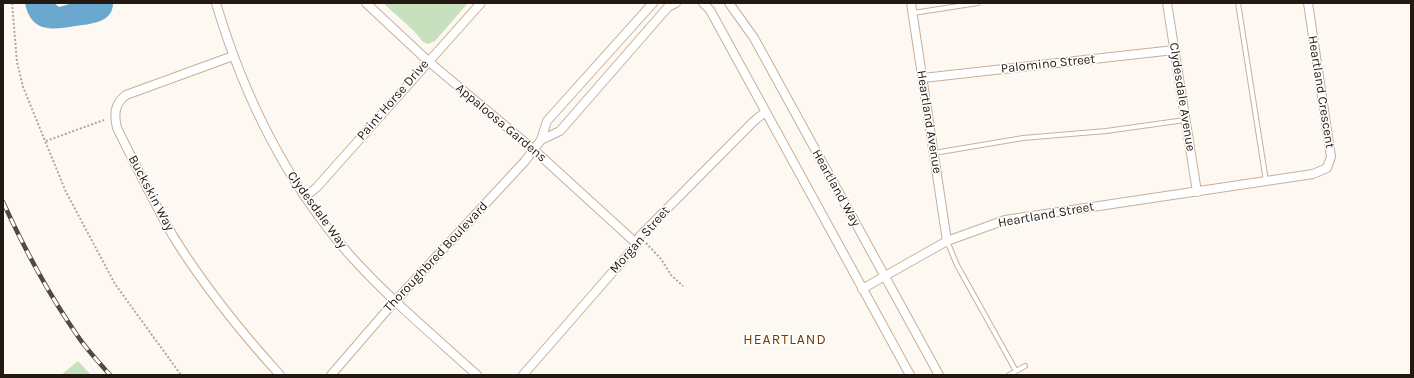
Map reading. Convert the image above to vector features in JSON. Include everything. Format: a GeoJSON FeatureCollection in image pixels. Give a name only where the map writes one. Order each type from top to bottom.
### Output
{"type":"FeatureCollection","features":[{"type":"Feature","properties":{"kind":"street","name":"Clydesdale Way"},"geometry":{"type":"LineString","coordinates":[[216,3],[232,56],[263,126],[305,197],[348,252],[395,302],[477,375]]}},
{"type":"Feature","properties":{"kind":"street","name":"Appaloosa Gardens"},"geometry":{"type":"LineString","coordinates":[[366,3],[428,61],[638,240]]}},
{"type":"Feature","properties":{"kind":"street","name":"Paint Horse Drive"},"geometry":{"type":"LineString","coordinates":[[305,197],[316,187],[480,3]]}},
{"type":"Feature","properties":{"kind":"street","name":"Thoroughbred Boulevard"},"geometry":{"type":"LineString","coordinates":[[541,140],[547,121],[653,3]]}},
{"type":"Feature","properties":{"kind":"street","name":"Thoroughbred Boulevard"},"geometry":{"type":"LineString","coordinates":[[331,375],[395,302],[519,167],[541,140],[560,131],[668,7],[676,3]]}},
{"type":"Feature","properties":{"kind":"street","name":"Heartland Way"},"geometry":{"type":"LineString","coordinates":[[703,3],[710,10],[910,375]]}},
{"type":"Feature","properties":{"kind":"street","name":"Heartland Way"},"geometry":{"type":"LineString","coordinates":[[729,3],[754,38],[939,375]]}},
{"type":"Feature","properties":{"kind":"street","name":"Heartland Avenue"},"geometry":{"type":"LineString","coordinates":[[911,3],[947,241]]}},
{"type":"Feature","properties":{"kind":"street","name":"Clydesdale Avenue"},"geometry":{"type":"LineString","coordinates":[[1167,3],[1197,192]]}},
{"type":"Feature","properties":{"kind":"street","name":"Heartland Crescent"},"geometry":{"type":"LineString","coordinates":[[1197,192],[1313,174],[1327,168],[1331,157],[1308,3]]}},
{"type":"Feature","properties":{"kind":"street","name":"Palomino Street"},"geometry":{"type":"LineString","coordinates":[[922,78],[1174,50]]}},
{"type":"Feature","properties":{"kind":"street","name":"Buckskin Way"},"geometry":{"type":"LineString","coordinates":[[232,56],[126,95],[117,105],[115,119],[137,168],[173,236],[208,288],[246,337],[280,375]]}},
{"type":"Feature","properties":{"kind":"street","name":"Morgan Street"},"geometry":{"type":"LineString","coordinates":[[523,375],[638,240],[754,121],[765,112]]}},
{"type":"Feature","properties":{"kind":"street","name":"Heartland Street"},"geometry":{"type":"LineString","coordinates":[[862,289],[947,241],[978,229],[1022,216],[1197,192]]}},
{"type":"Feature","properties":{"kind":"lane"},"geometry":{"type":"LineString","coordinates":[[913,13],[978,3]]}},
{"type":"Feature","properties":{"kind":"lane"},"geometry":{"type":"LineString","coordinates":[[1238,3],[1266,182]]}},
{"type":"Feature","properties":{"kind":"lane"},"geometry":{"type":"LineString","coordinates":[[934,153],[1023,138],[1106,131],[1185,120]]}},
{"type":"Feature","properties":{"kind":"lane"},"geometry":{"type":"LineString","coordinates":[[947,241],[957,265],[1016,371]]}},
{"type":"Feature","properties":{"kind":"lane"},"geometry":{"type":"LineString","coordinates":[[1009,375],[1025,366]]}},
{"type":"Feature","properties":{"kind":"path"},"geometry":{"type":"LineString","coordinates":[[12,3],[17,62],[23,87],[66,192],[115,284],[180,375]]}},
{"type":"Feature","properties":{"kind":"path"},"geometry":{"type":"LineString","coordinates":[[46,141],[104,120]]}},
{"type":"Feature","properties":{"kind":"path"},"geometry":{"type":"LineString","coordinates":[[638,240],[661,259],[671,274],[683,286]]}},
{"type":"Feature","properties":{"kind":"green space"},"geometry":{"type":"Polygon","coordinates":[[[383,3],[468,3],[435,41],[428,44],[423,42],[414,31],[383,3]]]}},
{"type":"Feature","properties":{"kind":"green space"},"geometry":{"type":"Polygon","coordinates":[[[78,361],[91,375],[61,375],[78,361]]]}},
{"type":"Feature","properties":{"kind":"water"},"geometry":{"type":"Polygon","coordinates":[[[25,3],[54,3],[59,7],[73,3],[113,3],[112,10],[105,19],[94,23],[51,28],[37,25],[28,13],[25,3]]]}},
{"type":"Feature","properties":{"kind":"railway"},"geometry":{"type":"LineString","coordinates":[[3,202],[46,287],[88,350],[110,375]]}},
{"type":"Feature","properties":{"kind":"district","name":"HEARTLAND"},"geometry":{"type":"Point","coordinates":[785,340]}}]}
